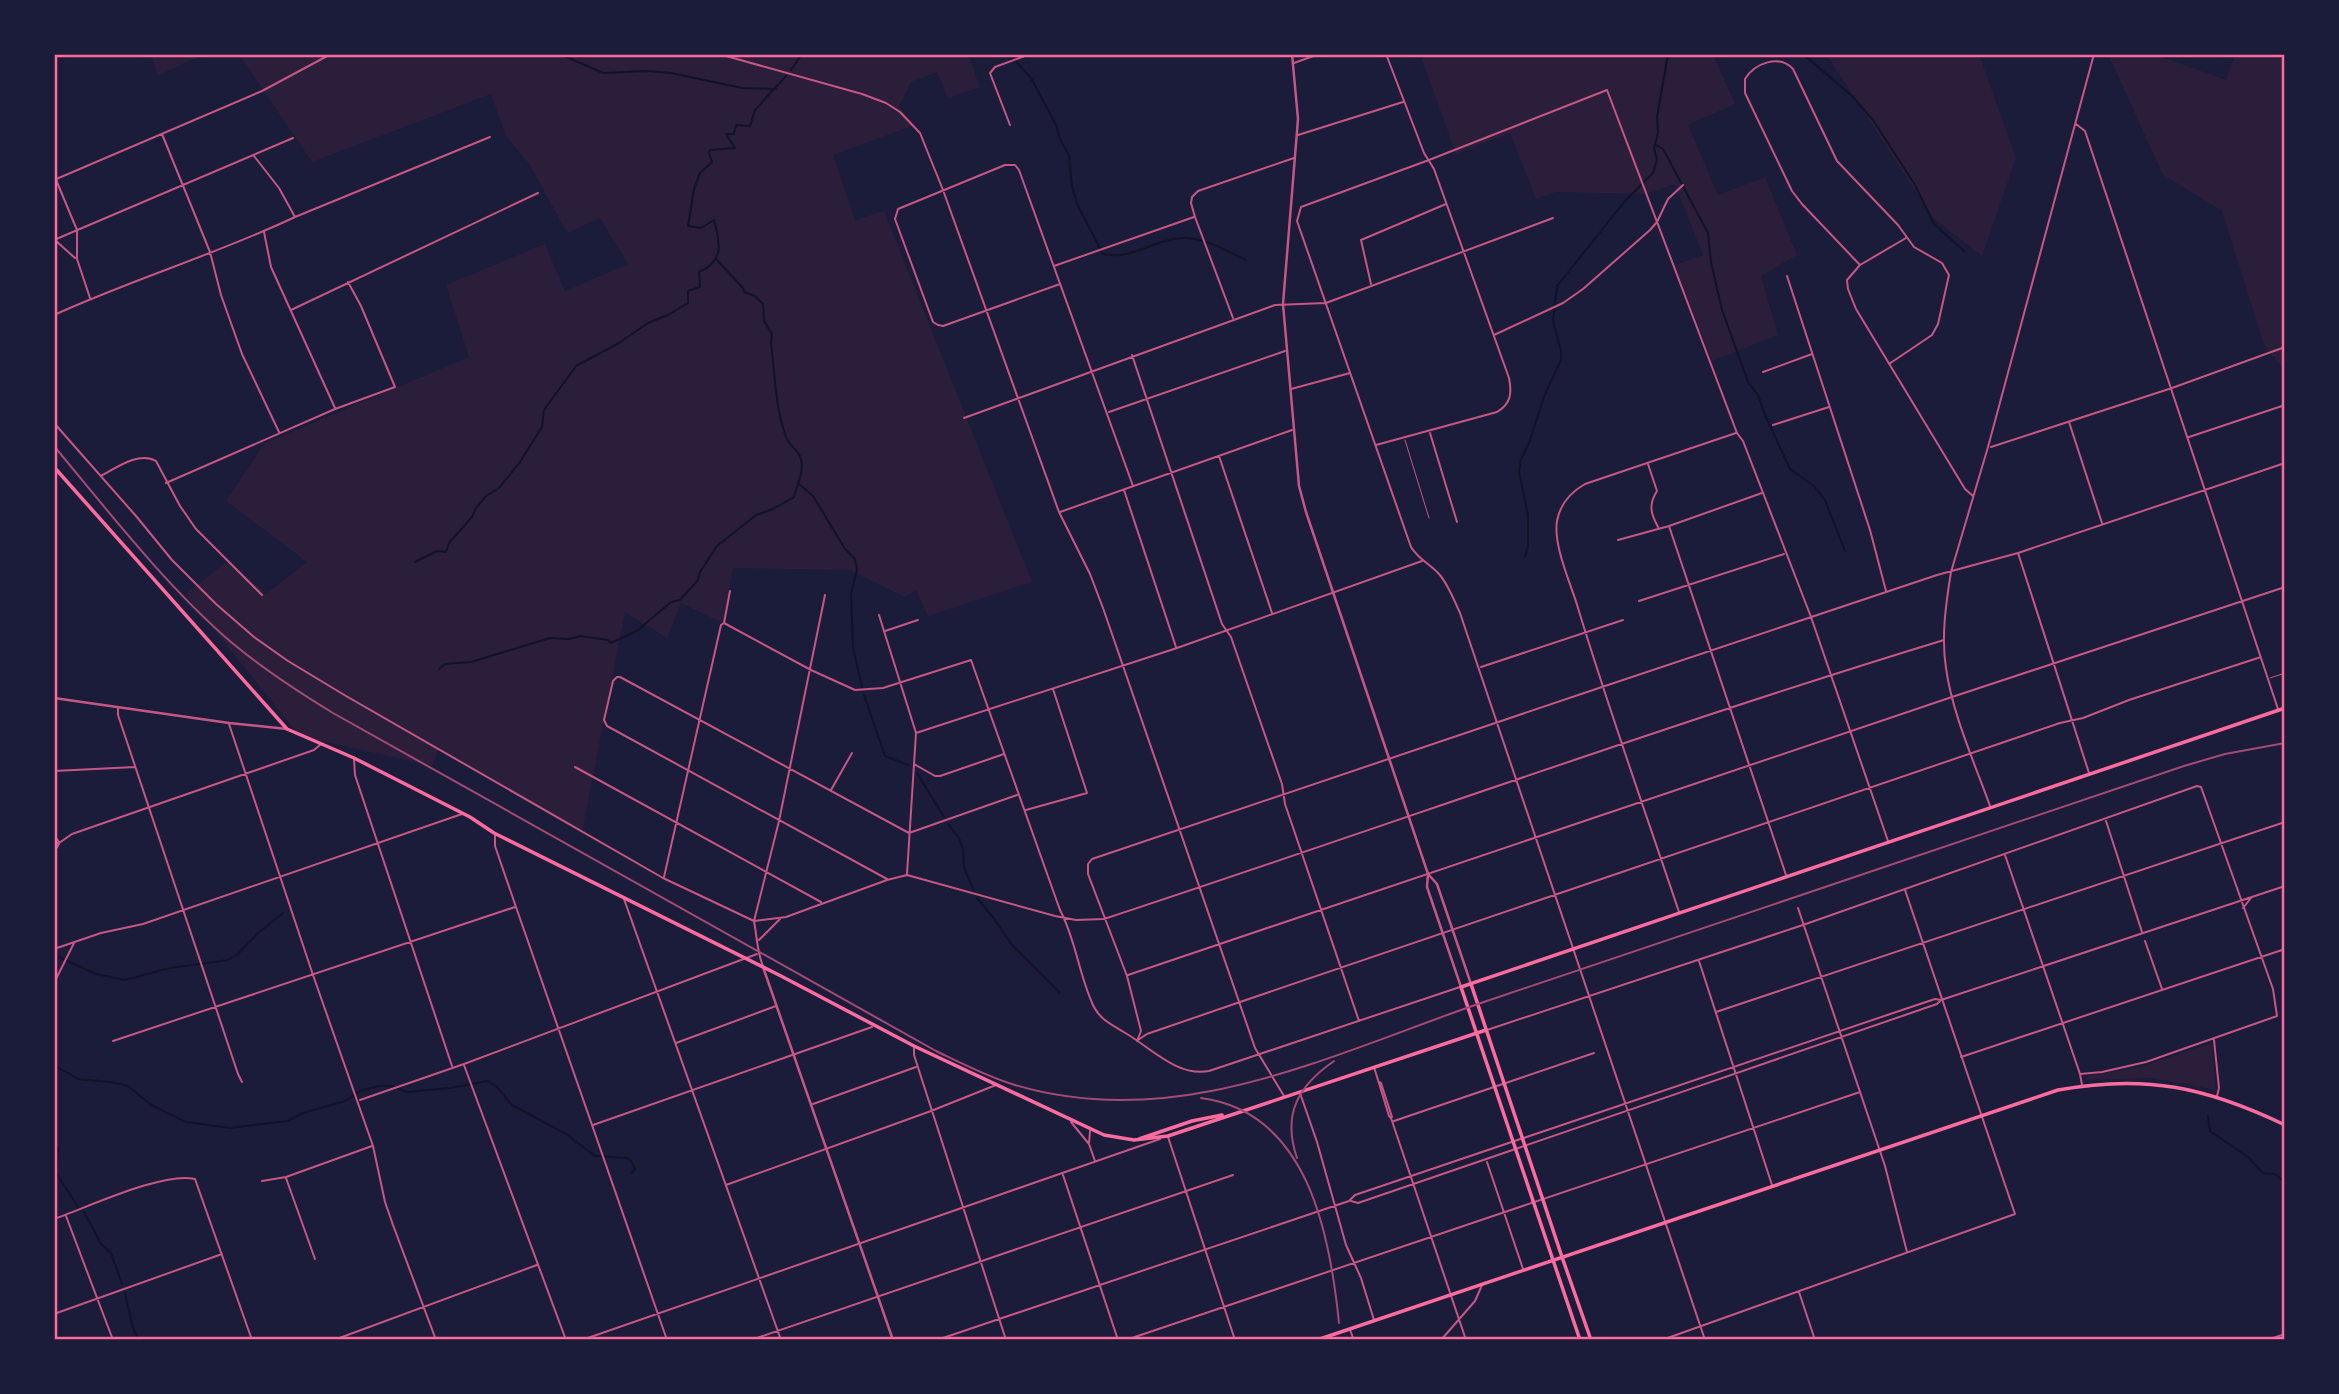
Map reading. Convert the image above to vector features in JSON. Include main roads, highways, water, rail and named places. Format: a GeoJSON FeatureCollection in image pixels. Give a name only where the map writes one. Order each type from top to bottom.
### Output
{"type":"FeatureCollection","features":[{"type":"Feature","properties":{"kind":"main road"},"geometry":{"type":"LineString","coordinates":[[54,467],[287,729],[354,758],[463,813],[494,833],[763,967],[914,1046],[1112,1138],[1134,1140],[1168,1136],[1486,1030]]}},
{"type":"Feature","properties":{"kind":"main road"},"geometry":{"type":"LineString","coordinates":[[1580,1340],[1461,987],[2285,708]]}},
{"type":"Feature","properties":{"kind":"main road"},"geometry":{"type":"LineString","coordinates":[[1471,984],[1591,1340]]}},
{"type":"Feature","properties":{"kind":"main road"},"geometry":{"type":"LineString","coordinates":[[1317,1340],[2047,1093],[2082,1086],[2151,1084],[2217,1096],[2285,1125]]}},
{"type":"Feature","properties":{"kind":"main road"},"geometry":{"type":"LineString","coordinates":[[1134,1140],[1192,1121],[1238,1112]]}},
{"type":"Feature","properties":{"kind":"waterway"},"geometry":{"type":"LineString","coordinates":[[560,54],[603,73],[671,73],[742,88],[776,89]]}},
{"type":"Feature","properties":{"kind":"waterway"},"geometry":{"type":"LineString","coordinates":[[791,70],[802,54]]}},
{"type":"Feature","properties":{"kind":"waterway"},"geometry":{"type":"LineString","coordinates":[[1009,54],[1031,78],[1056,125],[1069,155],[1077,204],[1103,254],[1124,254],[1163,241],[1184,238],[1208,243],[1246,260]]}},
{"type":"Feature","properties":{"kind":"waterway"},"geometry":{"type":"LineString","coordinates":[[1525,557],[1528,547],[1528,515],[1519,472],[1521,459],[1545,394],[1561,360],[1553,321],[1557,286],[1625,201],[1653,173],[1657,160],[1654,148],[1658,133],[1657,117],[1668,54]]}},
{"type":"Feature","properties":{"kind":"waterway"},"geometry":{"type":"LineString","coordinates":[[1803,54],[1852,96],[1873,120],[1915,185],[1934,224],[1964,251]]}},
{"type":"Feature","properties":{"kind":"waterway"},"geometry":{"type":"LineString","coordinates":[[415,562],[437,551],[446,552],[449,543],[472,517],[476,508],[486,496],[499,488],[520,462],[542,427],[544,410],[576,366],[619,343],[648,323],[688,303],[688,291],[700,287],[699,272],[717,257],[719,243],[714,220],[701,228],[688,226],[694,189],[700,173],[712,162],[710,150],[735,148],[726,134],[734,134],[736,125],[750,126],[755,110],[786,76]]}},
{"type":"Feature","properties":{"kind":"waterway"},"geometry":{"type":"LineString","coordinates":[[1656,145],[1663,149],[1708,233],[1711,262],[1722,310],[1748,382],[1758,395],[1790,469],[1814,486],[1825,500],[1845,551]]}},
{"type":"Feature","properties":{"kind":"waterway"},"geometry":{"type":"LineString","coordinates":[[439,669],[445,664],[471,662],[550,638],[569,639],[580,636],[608,640],[611,643],[638,630],[671,602],[680,600],[698,580],[700,572],[717,546],[756,515],[794,497],[802,464],[798,453],[787,440],[782,425],[776,390],[772,334],[764,321],[763,304],[755,296],[744,292],[717,260]]}},
{"type":"Feature","properties":{"kind":"waterway"},"geometry":{"type":"LineString","coordinates":[[798,483],[813,496],[845,549],[855,559],[857,570],[851,594],[853,648],[862,687]]}},
{"type":"Feature","properties":{"kind":"waterway"},"geometry":{"type":"LineString","coordinates":[[864,695],[885,756],[908,765]]}},
{"type":"Feature","properties":{"kind":"waterway"},"geometry":{"type":"LineString","coordinates":[[917,773],[944,817]]}},
{"type":"Feature","properties":{"kind":"waterway"},"geometry":{"type":"LineString","coordinates":[[948,824],[959,838],[964,867],[973,889]]}},
{"type":"Feature","properties":{"kind":"waterway"},"geometry":{"type":"LineString","coordinates":[[977,898],[1012,945],[1060,993]]}},
{"type":"Feature","properties":{"kind":"waterway"},"geometry":{"type":"LineString","coordinates":[[54,962],[59,957],[96,974],[125,980],[170,968],[228,960],[283,913]]}},
{"type":"Feature","properties":{"kind":"waterway"},"geometry":{"type":"LineString","coordinates":[[54,1065],[78,1079],[128,1086],[151,1105],[186,1122],[230,1128],[287,1121],[303,1113],[345,1101],[360,1091],[378,1086],[392,1086],[407,1092],[487,1081],[496,1086],[512,1105],[566,1134],[595,1156],[627,1158],[635,1169],[632,1173]]}},
{"type":"Feature","properties":{"kind":"waterway"},"geometry":{"type":"LineString","coordinates":[[2208,1116],[2210,1131],[2248,1157],[2263,1173],[2275,1174],[2285,1182]]}},
{"type":"Feature","properties":{"kind":"waterway"},"geometry":{"type":"LineString","coordinates":[[54,1147],[58,1148],[56,1173],[78,1207]]}},
{"type":"Feature","properties":{"kind":"waterway"},"geometry":{"type":"LineString","coordinates":[[84,1212],[101,1244],[111,1253],[122,1284]]}},
{"type":"Feature","properties":{"kind":"waterway"},"geometry":{"type":"LineString","coordinates":[[125,1293],[138,1340]]}},
{"type":"Feature","properties":{"kind":"railway"},"geometry":{"type":"LineString","coordinates":[[54,446],[139,548],[207,620],[255,661],[306,696],[936,1051],[1005,1082],[1075,1097],[1134,1100],[1193,1094],[1251,1082],[1308,1065],[1478,1004],[2184,766],[2225,754],[2285,743]]}},
{"type":"Feature","properties":{"kind":"railway"},"geometry":{"type":"LineString","coordinates":[[1297,1158],[1291,1128],[1296,1102],[1311,1081],[1334,1061]]}},
{"type":"Feature","properties":{"kind":"railway"},"geometry":{"type":"LineString","coordinates":[[1201,1098],[1237,1108],[1266,1127],[1289,1152],[1307,1182],[1320,1216],[1329,1252],[1339,1323]]}}]}
